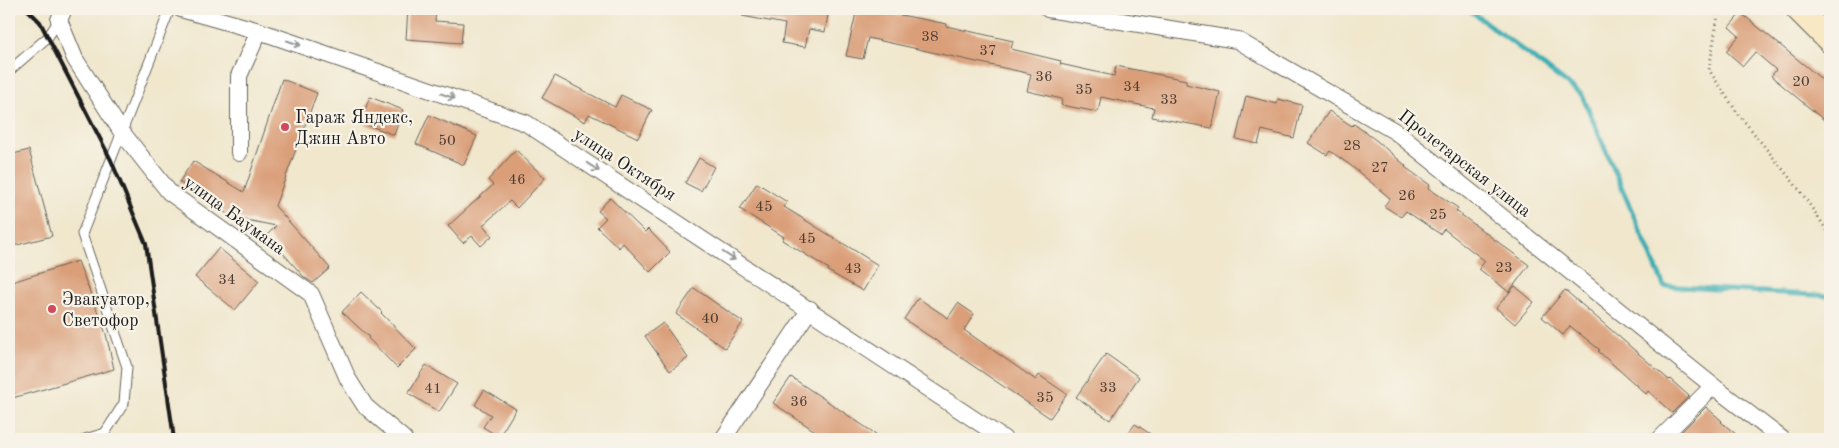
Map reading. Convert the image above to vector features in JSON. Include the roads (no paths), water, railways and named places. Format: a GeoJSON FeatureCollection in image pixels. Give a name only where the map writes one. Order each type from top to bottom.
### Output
{"type":"FeatureCollection","features":[{"type":"Feature","properties":{"kind":"main road"},"geometry":{"type":"LineString","coordinates":[[1798,9],[1830,41]]}},
{"type":"Feature","properties":{"kind":"street","name":"улица Октября"},"geometry":{"type":"LineString","coordinates":[[181,9],[259,31],[526,123],[1004,439]]}},
{"type":"Feature","properties":{"kind":"street","name":"Пролетарская улица"},"geometry":{"type":"LineString","coordinates":[[1048,9],[1237,40],[1396,132],[1782,439]]}},
{"type":"Feature","properties":{"kind":"street","name":"улица Баумана"},"geometry":{"type":"LineString","coordinates":[[61,14],[75,59],[121,131],[169,192],[311,294],[356,393],[365,406],[398,438]]}},
{"type":"Feature","properties":{"kind":"street"},"geometry":{"type":"LineString","coordinates":[[239,153],[239,76],[259,31]]}},
{"type":"Feature","properties":{"kind":"street"},"geometry":{"type":"LineString","coordinates":[[723,439],[810,309]]}},
{"type":"Feature","properties":{"kind":"street"},"geometry":{"type":"LineString","coordinates":[[1660,439],[1713,386]]}},
{"type":"Feature","properties":{"kind":"lane"},"geometry":{"type":"LineString","coordinates":[[85,439],[105,433],[124,403],[127,367],[82,234],[170,9]]}},
{"type":"Feature","properties":{"kind":"lane"},"geometry":{"type":"LineString","coordinates":[[9,71],[48,37],[61,14]]}},
{"type":"Feature","properties":{"kind":"waterway"},"geometry":{"type":"LineString","coordinates":[[1468,9],[1582,95],[1664,286],[1830,296]]}},
{"type":"Feature","properties":{"kind":"railway"},"geometry":{"type":"LineString","coordinates":[[27,9],[40,22],[111,160],[146,244],[174,439]]}},
{"type":"Feature","properties":{"kind":"place","name":"Гараж Яндекс, Джин Авто"},"geometry":{"type":"Point","coordinates":[285,127]}},
{"type":"Feature","properties":{"kind":"place","name":"Эвакуатор, Светофор"},"geometry":{"type":"Point","coordinates":[52,309]}}]}
